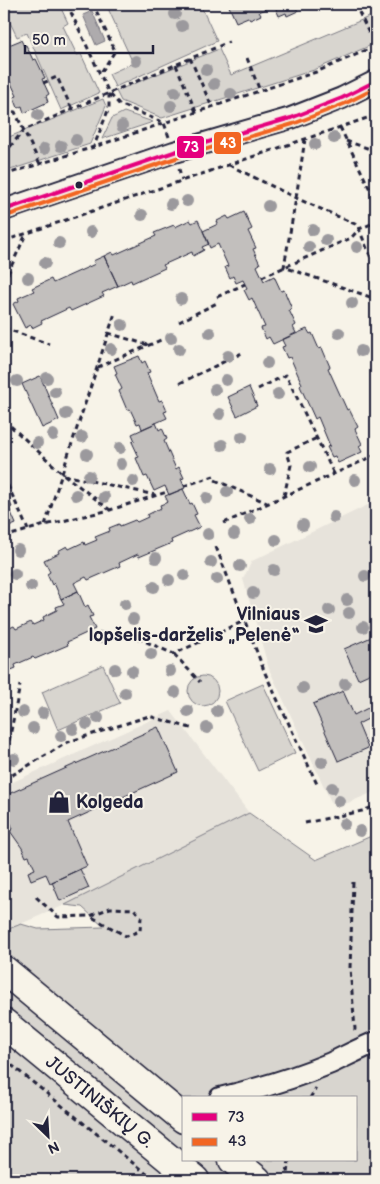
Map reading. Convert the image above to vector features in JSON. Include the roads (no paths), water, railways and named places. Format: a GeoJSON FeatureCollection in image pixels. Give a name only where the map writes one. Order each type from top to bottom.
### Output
{"type":"FeatureCollection","features":[{"type":"Feature","properties":{"kind":"main road"},"geometry":{"type":"LineString","coordinates":[[4,970],[182,1118]]}},
{"type":"Feature","properties":{"kind":"main road","name":"JUSTINIŠKIŲ G."},"geometry":{"type":"LineString","coordinates":[[4,1023],[195,1180]]}},
{"type":"Feature","properties":{"kind":"main road"},"geometry":{"type":"LineString","coordinates":[[235,1162],[257,1180]]}},
{"type":"Feature","properties":{"kind":"street"},"geometry":{"type":"LineString","coordinates":[[4,210],[174,152],[290,118],[342,98],[376,81]]}},
{"type":"Feature","properties":{"kind":"street"},"geometry":{"type":"LineString","coordinates":[[228,1096],[290,1078],[376,1042]]}},
{"type":"Feature","properties":{"kind":"place","name":"Vilniaus lopšelis-darželis „Pelenė“"},"geometry":{"type":"Point","coordinates":[316,624]}},
{"type":"Feature","properties":{"kind":"place","name":"Kolgeda"},"geometry":{"type":"Point","coordinates":[59,802]}}]}
